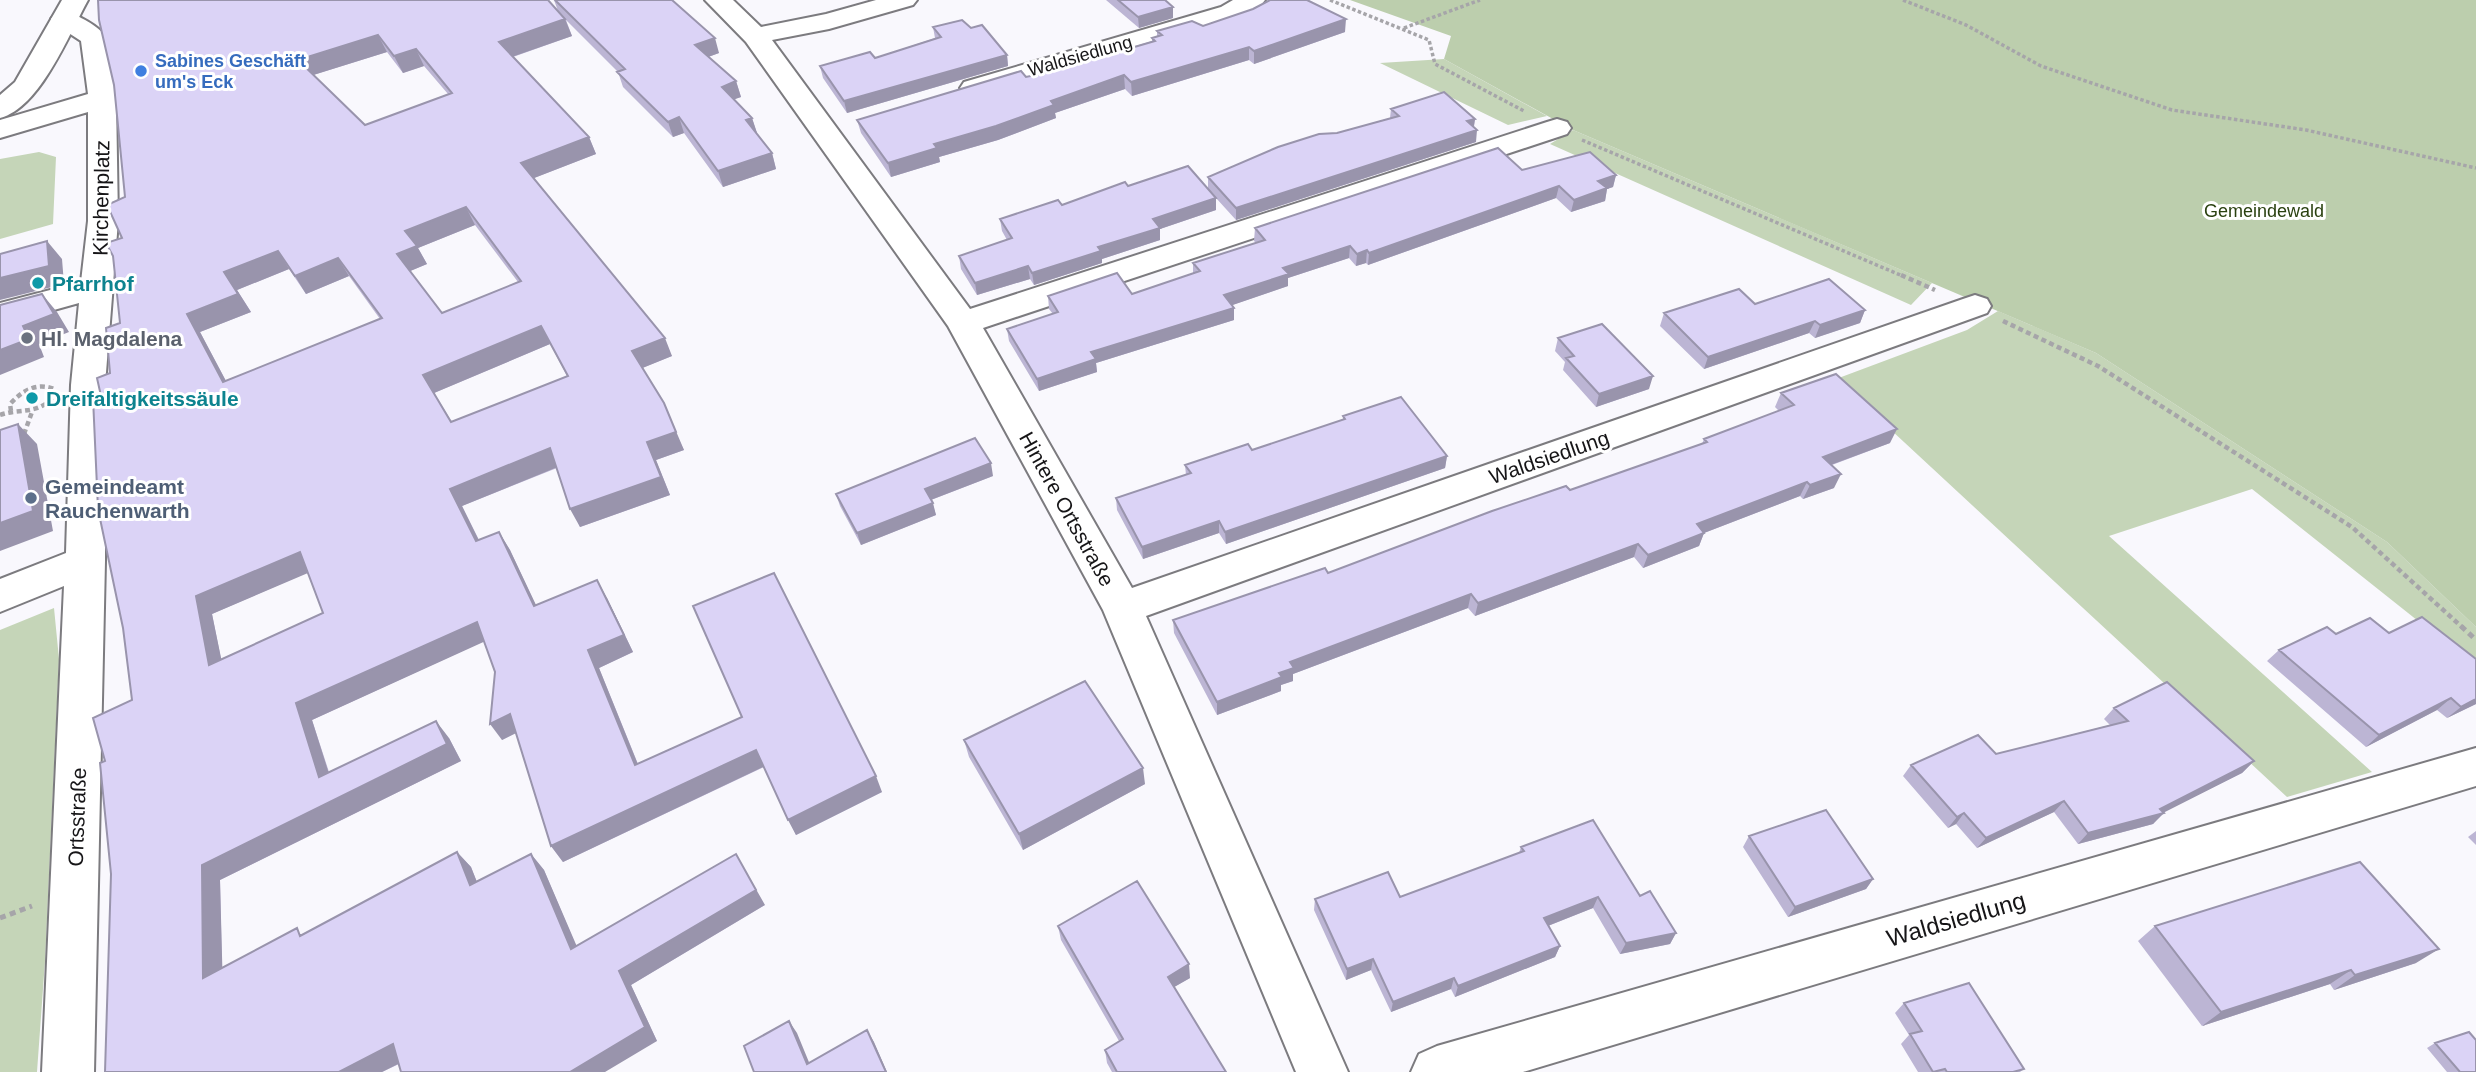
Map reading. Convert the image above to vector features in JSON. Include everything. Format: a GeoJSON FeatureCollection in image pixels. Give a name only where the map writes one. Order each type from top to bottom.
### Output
{"type":"FeatureCollection","features":[{"type":"Feature","properties":{"kind":"street","name":"Hintere Ortsstraße"},"geometry":{"type":"LineString","coordinates":[[718,0],[755,36],[835,128],[963,323],[1122,608],[1322,1072]]}},
{"type":"Feature","properties":{"kind":"street"},"geometry":{"type":"LineString","coordinates":[[755,36],[829,21],[904,0]]}},
{"type":"Feature","properties":{"kind":"street","name":"Waldsiedlung"},"geometry":{"type":"LineString","coordinates":[[952,94],[1230,12],[1252,0]]}},
{"type":"Feature","properties":{"kind":"street"},"geometry":{"type":"LineString","coordinates":[[0,110],[26,86],[69,10]]}},
{"type":"Feature","properties":{"kind":"street","name":"Kirchenplatz"},"geometry":{"type":"LineString","coordinates":[[69,10],[94,38],[102,99],[103,221],[88,385],[85,561]]}},
{"type":"Feature","properties":{"kind":"street"},"geometry":{"type":"LineString","coordinates":[[0,129],[102,99]]}},
{"type":"Feature","properties":{"kind":"street"},"geometry":{"type":"LineString","coordinates":[[963,323],[1557,128]]}},
{"type":"Feature","properties":{"kind":"street"},"geometry":{"type":"LineString","coordinates":[[0,314],[97,288]]}},
{"type":"Feature","properties":{"kind":"street","name":"Waldsiedlung"},"geometry":{"type":"LineString","coordinates":[[1122,608],[1975,306]]}},
{"type":"Feature","properties":{"kind":"street"},"geometry":{"type":"LineString","coordinates":[[0,596],[85,561]]}},
{"type":"Feature","properties":{"kind":"street","name":"Ortsstraße"},"geometry":{"type":"LineString","coordinates":[[68,1072],[85,561]]}},
{"type":"Feature","properties":{"kind":"street","name":"Waldsiedlung"},"geometry":{"type":"LineString","coordinates":[[1437,1072],[2476,767]]}},
{"type":"Feature","properties":{"kind":"path"},"geometry":{"type":"LineString","coordinates":[[1330,0],[1429,40],[1435,64],[1557,128],[1886,271],[1975,306],[2098,366],[2352,527],[2476,640]]}},
{"type":"Feature","properties":{"kind":"path"},"geometry":{"type":"LineString","coordinates":[[1403,29],[1480,0]]}},
{"type":"Feature","properties":{"kind":"path"},"geometry":{"type":"LineString","coordinates":[[1903,0],[1966,25],[2041,66],[2172,110],[2306,130],[2476,168]]}},
{"type":"Feature","properties":{"kind":"path"},"geometry":{"type":"LineString","coordinates":[[0,415],[11,411],[32,412],[49,404],[56,393],[52,387],[29,388],[16,396],[10,404],[11,411]]}},
{"type":"Feature","properties":{"kind":"path"},"geometry":{"type":"LineString","coordinates":[[22,439],[32,412]]}},
{"type":"Feature","properties":{"kind":"green space","name":"Gemeindewald"},"geometry":{"type":"Polygon","coordinates":[[[1350,0],[2476,0],[2476,627],[2387,542],[2096,353],[1573,130],[1444,59],[1451,36],[1350,0]]]}},
{"type":"Feature","properties":{"kind":"green space"},"geometry":{"type":"Polygon","coordinates":[[[1444,59],[1547,116],[1508,125],[1380,63],[1444,59]]]}},
{"type":"Feature","properties":{"kind":"green space"},"geometry":{"type":"Polygon","coordinates":[[[1573,130],[1932,283],[1911,305],[1550,144],[1573,130]]]}},
{"type":"Feature","properties":{"kind":"green space"},"geometry":{"type":"Polygon","coordinates":[[[39,152],[56,157],[53,224],[0,239],[0,159],[39,152]]]}},
{"type":"Feature","properties":{"kind":"green space"},"geometry":{"type":"Polygon","coordinates":[[[1998,311],[2096,353],[2387,542],[2476,627],[2476,667],[2252,489],[2109,536],[2372,772],[2287,797],[1836,379],[1967,330],[1998,311]]]}},
{"type":"Feature","properties":{"kind":"green space"},"geometry":{"type":"Polygon","coordinates":[[[54,608],[59,659],[37,1072],[0,1072],[0,630],[54,608]]]}},
{"type":"Feature","properties":{"kind":"building"},"geometry":{"type":"Polygon","coordinates":[[[98,0],[548,0],[565,19],[499,42],[589,137],[521,163],[665,338],[632,351],[664,403],[676,432],[647,442],[661,477],[570,509],[550,448],[450,489],[476,541],[499,532],[534,606],[597,580],[624,635],[588,650],[635,765],[742,717],[693,606],[774,573],[876,776],[788,820],[756,750],[551,846],[510,714],[490,724],[495,672],[477,622],[296,703],[319,777],[436,721],[447,744],[202,865],[203,978],[297,928],[300,936],[457,852],[470,885],[531,854],[571,949],[736,854],[756,890],[619,971],[645,1027],[570,1072],[401,1072],[393,1044],[339,1072],[105,1072],[111,874],[100,763],[105,761],[93,718],[132,700],[123,628],[98,509],[93,398],[101,396],[97,378],[110,373],[106,328],[120,323],[113,256],[106,243],[122,238],[107,205],[125,197],[114,85],[99,20],[98,0]],[[378,35],[298,60],[365,125],[452,93],[416,49],[394,56],[378,35]],[[466,207],[405,231],[417,246],[397,254],[442,313],[521,281],[466,207]],[[278,251],[224,272],[238,294],[187,314],[223,382],[382,318],[338,258],[295,276],[278,251]],[[541,326],[423,375],[451,422],[568,376],[541,326]],[[300,552],[196,596],[209,665],[323,613],[300,552]]]}},
{"type":"Feature","properties":{"kind":"building"},"geometry":{"type":"Polygon","coordinates":[[[555,0],[672,0],[715,38],[695,45],[736,81],[722,87],[752,118],[746,120],[772,153],[718,171],[679,117],[668,122],[617,72],[625,69],[555,0]]]}},
{"type":"Feature","properties":{"kind":"building"},"geometry":{"type":"Polygon","coordinates":[[[1118,0],[1165,0],[1173,7],[1138,17],[1118,0]]]}},
{"type":"Feature","properties":{"kind":"building"},"geometry":{"type":"Polygon","coordinates":[[[1270,0],[1307,0],[1346,19],[1254,51],[1249,47],[1131,82],[1124,75],[1051,101],[1054,105],[934,144],[937,148],[888,163],[857,120],[1021,71],[1026,77],[1045,73],[1155,41],[1152,38],[1162,35],[1157,31],[1192,21],[1203,26],[1253,9],[1270,0]]]}},
{"type":"Feature","properties":{"kind":"building"},"geometry":{"type":"Polygon","coordinates":[[[962,20],[971,28],[982,25],[1007,55],[844,101],[820,66],[870,52],[875,58],[941,37],[933,27],[962,20]]]}},
{"type":"Feature","properties":{"kind":"building"},"geometry":{"type":"Polygon","coordinates":[[[1444,92],[1475,119],[1467,121],[1477,130],[1236,208],[1208,177],[1278,147],[1319,134],[1337,133],[1399,116],[1391,109],[1444,92]]]}},
{"type":"Feature","properties":{"kind":"building"},"geometry":{"type":"Polygon","coordinates":[[[1498,148],[1522,170],[1590,152],[1616,175],[1598,181],[1607,188],[1574,200],[1559,186],[1369,253],[1367,250],[1357,254],[1350,246],[1283,268],[1289,274],[1224,295],[1234,308],[1091,352],[1096,359],[1037,379],[1007,329],[1058,312],[1048,296],[1117,273],[1132,294],[1200,271],[1193,263],[1265,240],[1255,228],[1498,148]]]}},
{"type":"Feature","properties":{"kind":"building"},"geometry":{"type":"Polygon","coordinates":[[[1188,166],[1216,198],[1153,219],[1160,228],[1098,247],[1101,251],[1032,273],[1028,266],[975,283],[959,256],[1012,238],[1000,219],[1058,200],[1062,205],[1125,182],[1128,186],[1188,166]]]}},
{"type":"Feature","properties":{"kind":"building"},"geometry":{"type":"Polygon","coordinates":[[[47,241],[49,266],[0,278],[0,254],[47,241]]]}},
{"type":"Feature","properties":{"kind":"building"},"geometry":{"type":"Polygon","coordinates":[[[1829,279],[1865,310],[1820,325],[1815,321],[1708,357],[1664,313],[1739,289],[1755,304],[1829,279]]]}},
{"type":"Feature","properties":{"kind":"building"},"geometry":{"type":"Polygon","coordinates":[[[42,294],[54,314],[23,326],[29,339],[0,350],[0,305],[42,294]]]}},
{"type":"Feature","properties":{"kind":"building"},"geometry":{"type":"Polygon","coordinates":[[[1602,324],[1653,376],[1599,394],[1566,358],[1574,356],[1558,338],[1602,324]]]}},
{"type":"Feature","properties":{"kind":"building"},"geometry":{"type":"Polygon","coordinates":[[[1836,374],[1897,429],[1823,457],[1841,474],[1810,485],[1807,482],[1697,524],[1704,533],[1648,555],[1638,544],[1478,603],[1471,594],[1290,662],[1294,668],[1279,673],[1282,677],[1217,702],[1173,620],[1325,568],[1328,573],[1492,511],[1566,486],[1570,490],[1707,442],[1704,439],[1794,405],[1781,393],[1836,374]]]}},
{"type":"Feature","properties":{"kind":"building"},"geometry":{"type":"Polygon","coordinates":[[[1401,397],[1447,456],[1225,532],[1219,521],[1142,547],[1116,498],[1191,473],[1185,465],[1248,444],[1252,450],[1401,397]]]}},
{"type":"Feature","properties":{"kind":"building"},"geometry":{"type":"Polygon","coordinates":[[[18,424],[33,511],[0,523],[0,430],[18,424]]]}},
{"type":"Feature","properties":{"kind":"building"},"geometry":{"type":"Polygon","coordinates":[[[975,438],[991,463],[925,489],[933,503],[857,533],[836,494],[975,438]]]}},
{"type":"Feature","properties":{"kind":"building"},"geometry":{"type":"Polygon","coordinates":[[[2422,617],[2476,659],[2476,699],[2461,707],[2451,698],[2379,735],[2279,650],[2327,627],[2336,634],[2370,618],[2389,633],[2422,617]]]}},
{"type":"Feature","properties":{"kind":"building"},"geometry":{"type":"Polygon","coordinates":[[[1085,681],[1143,768],[1019,834],[964,740],[1085,681]]]}},
{"type":"Feature","properties":{"kind":"building"},"geometry":{"type":"Polygon","coordinates":[[[2167,682],[2254,761],[2160,809],[2164,813],[2088,833],[2064,801],[1986,838],[1964,813],[1957,817],[1911,765],[1978,735],[1996,754],[2128,721],[2114,708],[2167,682]]]}},
{"type":"Feature","properties":{"kind":"building"},"geometry":{"type":"Polygon","coordinates":[[[1826,810],[1873,879],[1795,907],[1749,836],[1826,810]]]}},
{"type":"Feature","properties":{"kind":"building"},"geometry":{"type":"Polygon","coordinates":[[[1593,820],[1640,896],[1650,891],[1676,933],[1626,943],[1598,897],[1544,918],[1560,946],[1458,986],[1454,978],[1393,1002],[1373,959],[1347,969],[1315,899],[1388,872],[1400,897],[1524,851],[1521,847],[1593,820]]]}},
{"type":"Feature","properties":{"kind":"building"},"geometry":{"type":"Polygon","coordinates":[[[2360,862],[2439,949],[2355,975],[2351,970],[2221,1012],[2155,926],[2360,862]]]}},
{"type":"Feature","properties":{"kind":"building"},"geometry":{"type":"Polygon","coordinates":[[[1137,881],[1189,964],[1168,977],[1226,1072],[1117,1072],[1105,1050],[1123,1039],[1058,926],[1137,881]]]}},
{"type":"Feature","properties":{"kind":"building"},"geometry":{"type":"Polygon","coordinates":[[[1969,983],[2024,1069],[2013,1072],[1947,1072],[1945,1069],[1933,1072],[1910,1034],[1922,1031],[1904,1003],[1969,983]]]}},
{"type":"Feature","properties":{"kind":"building"},"geometry":{"type":"Polygon","coordinates":[[[789,1021],[807,1064],[867,1030],[886,1072],[754,1072],[744,1046],[789,1021]]]}},
{"type":"Feature","properties":{"kind":"building"},"geometry":{"type":"Polygon","coordinates":[[[2469,1032],[2476,1040],[2476,1072],[2460,1072],[2435,1043],[2469,1032]]]}},
{"type":"Feature","properties":{"kind":"place","name":"Sabines Geschäft um's Eck"},"geometry":{"type":"Point","coordinates":[141,71]}},
{"type":"Feature","properties":{"kind":"place","name":"Pfarrhof"},"geometry":{"type":"Point","coordinates":[38,283]}},
{"type":"Feature","properties":{"kind":"place","name":"Hl. Magdalena"},"geometry":{"type":"Point","coordinates":[27,338]}},
{"type":"Feature","properties":{"kind":"place","name":"Dreifaltigkeitssäule"},"geometry":{"type":"Point","coordinates":[32,398]}},
{"type":"Feature","properties":{"kind":"place","name":"Gemeindeamt Rauchenwarth"},"geometry":{"type":"Point","coordinates":[31,498]}}]}
